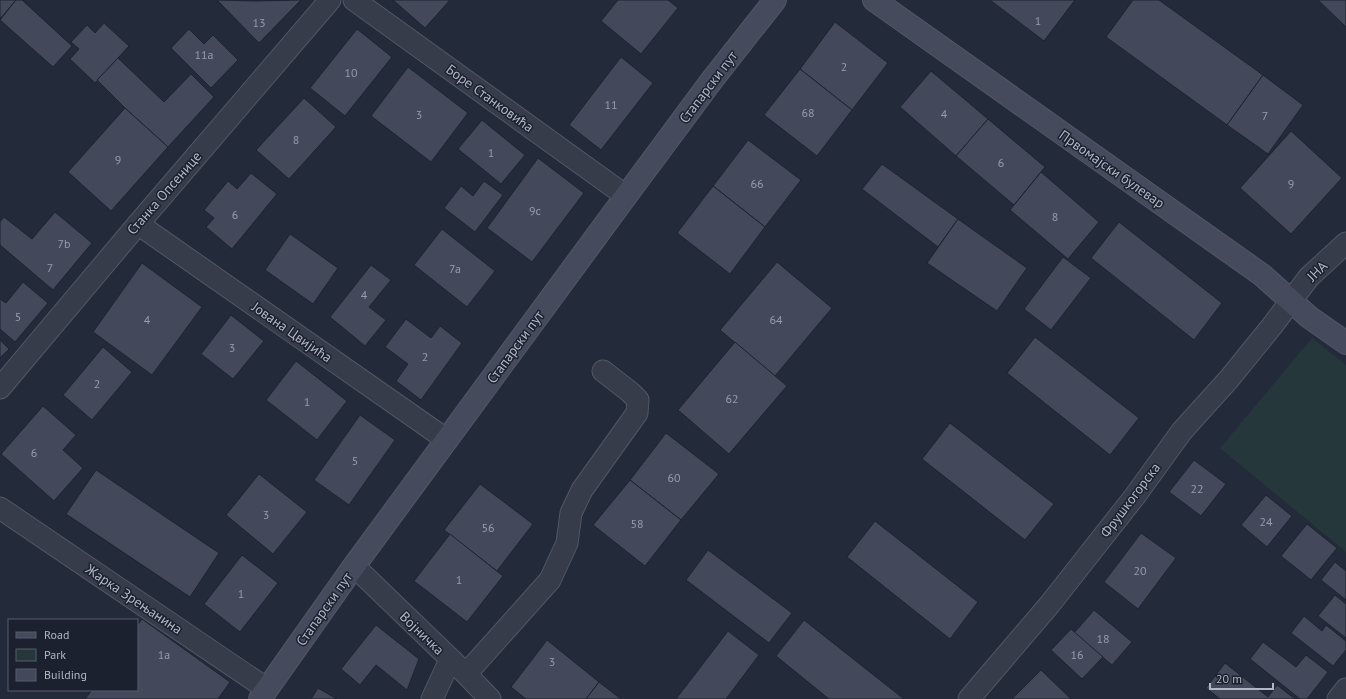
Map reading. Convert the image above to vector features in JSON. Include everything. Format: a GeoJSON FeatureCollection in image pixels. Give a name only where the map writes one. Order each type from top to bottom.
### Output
{"type":"FeatureCollection","features":[{"type":"Feature","properties":{"kind":"main road","name":"Стапарски пут"},"geometry":{"type":"LineString","coordinates":[[264,694],[354,566],[626,196],[712,80],[775,0]]}},
{"type":"Feature","properties":{"kind":"main road","name":"Првомајски булевар"},"geometry":{"type":"LineString","coordinates":[[882,4],[1262,275],[1290,301],[1346,343]]}},
{"type":"Feature","properties":{"kind":"street","name":"Станка Опсенице"},"geometry":{"type":"LineString","coordinates":[[0,388],[330,0]]}},
{"type":"Feature","properties":{"kind":"street","name":"Боре Станковића"},"geometry":{"type":"LineString","coordinates":[[354,0],[626,196]]}},
{"type":"Feature","properties":{"kind":"street","name":"Јована Цвијића"},"geometry":{"type":"LineString","coordinates":[[138,224],[447,440]]}},
{"type":"Feature","properties":{"kind":"street","name":"ЈНА"},"geometry":{"type":"LineString","coordinates":[[1290,301],[1309,277],[1346,242]]}},
{"type":"Feature","properties":{"kind":"street","name":"Фрушкогорска"},"geometry":{"type":"LineString","coordinates":[[969,699],[1050,604],[1134,496],[1182,431],[1229,379],[1272,326],[1290,301]]}},
{"type":"Feature","properties":{"kind":"street"},"geometry":{"type":"LineString","coordinates":[[466,674],[550,580],[567,543],[571,513],[582,490],[637,413],[638,400],[603,371]]}},
{"type":"Feature","properties":{"kind":"street","name":"Жарка Зрењанина"},"geometry":{"type":"LineString","coordinates":[[0,508],[264,694]]}},
{"type":"Feature","properties":{"kind":"street","name":"Војничка"},"geometry":{"type":"LineString","coordinates":[[354,566],[490,699]]}},
{"type":"Feature","properties":{"kind":"street"},"geometry":{"type":"LineString","coordinates":[[432,699],[450,660]]}},
{"type":"Feature","properties":{"kind":"street"},"geometry":{"type":"LineString","coordinates":[[1338,699],[1346,689]]}},
{"type":"Feature","properties":{"kind":"green space"},"geometry":{"type":"Polygon","coordinates":[[[1312,338],[1346,365],[1346,552],[1220,448],[1312,338]]]}},
{"type":"Feature","properties":{"kind":"building"},"geometry":{"type":"Polygon","coordinates":[[[0,0],[16,0],[0,19],[0,0]]]}},
{"type":"Feature","properties":{"kind":"building"},"geometry":{"type":"Polygon","coordinates":[[[16,0],[22,0],[72,46],[53,67],[0,20],[16,0]]]}},
{"type":"Feature","properties":{"kind":"building"},"geometry":{"type":"Polygon","coordinates":[[[217,0],[254,1],[301,0],[259,43],[217,0]]]}},
{"type":"Feature","properties":{"kind":"building"},"geometry":{"type":"Polygon","coordinates":[[[393,0],[450,0],[425,28],[393,0]]]}},
{"type":"Feature","properties":{"kind":"building"},"geometry":{"type":"Polygon","coordinates":[[[618,0],[668,0],[678,8],[641,54],[601,21],[618,0]]]}},
{"type":"Feature","properties":{"kind":"building"},"geometry":{"type":"Polygon","coordinates":[[[990,0],[1075,0],[1044,41],[990,0]]]}},
{"type":"Feature","properties":{"kind":"building"},"geometry":{"type":"Polygon","coordinates":[[[1133,0],[1159,0],[1263,75],[1227,125],[1106,37],[1133,0]]]}},
{"type":"Feature","properties":{"kind":"building"},"geometry":{"type":"Polygon","coordinates":[[[1318,0],[1346,0],[1346,27],[1318,0]]]}},
{"type":"Feature","properties":{"kind":"building"},"geometry":{"type":"Polygon","coordinates":[[[835,22],[888,63],[852,110],[800,69],[835,22]]]}},
{"type":"Feature","properties":{"kind":"building"},"geometry":{"type":"Polygon","coordinates":[[[104,23],[129,46],[95,83],[70,59],[79,49],[71,42],[87,25],[95,33],[104,23]]]}},
{"type":"Feature","properties":{"kind":"building"},"geometry":{"type":"Polygon","coordinates":[[[189,29],[204,44],[213,35],[238,60],[211,88],[171,48],[189,29]]]}},
{"type":"Feature","properties":{"kind":"building"},"geometry":{"type":"Polygon","coordinates":[[[357,29],[392,57],[345,116],[310,88],[357,29]]]}},
{"type":"Feature","properties":{"kind":"building"},"geometry":{"type":"Polygon","coordinates":[[[621,57],[653,83],[601,150],[569,125],[621,57]]]}},
{"type":"Feature","properties":{"kind":"building"},"geometry":{"type":"Polygon","coordinates":[[[118,58],[164,102],[191,74],[214,97],[168,147],[97,80],[118,58]]]}},
{"type":"Feature","properties":{"kind":"building"},"geometry":{"type":"Polygon","coordinates":[[[408,67],[468,113],[431,162],[371,116],[408,67]]]}},
{"type":"Feature","properties":{"kind":"building"},"geometry":{"type":"Polygon","coordinates":[[[800,69],[852,110],[817,156],[764,115],[800,69]]]}},
{"type":"Feature","properties":{"kind":"building"},"geometry":{"type":"Polygon","coordinates":[[[931,71],[988,119],[956,156],[900,107],[931,71]]]}},
{"type":"Feature","properties":{"kind":"building"},"geometry":{"type":"Polygon","coordinates":[[[1263,75],[1303,105],[1268,154],[1227,125],[1263,75]]]}},
{"type":"Feature","properties":{"kind":"building"},"geometry":{"type":"Polygon","coordinates":[[[304,98],[336,127],[289,179],[256,150],[304,98]]]}},
{"type":"Feature","properties":{"kind":"building"},"geometry":{"type":"Polygon","coordinates":[[[125,108],[168,147],[111,211],[68,172],[125,108]]]}},
{"type":"Feature","properties":{"kind":"building"},"geometry":{"type":"Polygon","coordinates":[[[988,119],[1045,167],[1014,205],[956,156],[988,119]]]}},
{"type":"Feature","properties":{"kind":"building"},"geometry":{"type":"Polygon","coordinates":[[[482,120],[525,155],[501,184],[458,149],[482,120]]]}},
{"type":"Feature","properties":{"kind":"building"},"geometry":{"type":"Polygon","coordinates":[[[1291,131],[1342,178],[1291,234],[1240,188],[1291,131]]]}},
{"type":"Feature","properties":{"kind":"building"},"geometry":{"type":"Polygon","coordinates":[[[748,140],[801,180],[765,227],[713,186],[748,140]]]}},
{"type":"Feature","properties":{"kind":"building"},"geometry":{"type":"Polygon","coordinates":[[[538,158],[584,193],[532,262],[487,228],[538,158]]]}},
{"type":"Feature","properties":{"kind":"building"},"geometry":{"type":"Polygon","coordinates":[[[882,164],[958,219],[938,247],[862,189],[882,164]]]}},
{"type":"Feature","properties":{"kind":"building"},"geometry":{"type":"Polygon","coordinates":[[[1041,172],[1099,222],[1068,259],[1010,210],[1041,172]]]}},
{"type":"Feature","properties":{"kind":"building"},"geometry":{"type":"Polygon","coordinates":[[[251,173],[277,194],[232,249],[206,227],[214,218],[204,210],[228,181],[237,189],[251,173]]]}},
{"type":"Feature","properties":{"kind":"building"},"geometry":{"type":"Polygon","coordinates":[[[484,181],[503,195],[475,232],[444,208],[461,186],[473,196],[484,181]]]}},
{"type":"Feature","properties":{"kind":"building"},"geometry":{"type":"Polygon","coordinates":[[[713,186],[765,227],[730,274],[677,233],[713,186]]]}},
{"type":"Feature","properties":{"kind":"building"},"geometry":{"type":"Polygon","coordinates":[[[55,212],[92,243],[53,290],[0,245],[0,222],[4,217],[32,239],[55,212]]]}},
{"type":"Feature","properties":{"kind":"building"},"geometry":{"type":"Polygon","coordinates":[[[958,219],[1027,268],[997,311],[927,263],[958,219]]]}},
{"type":"Feature","properties":{"kind":"building"},"geometry":{"type":"Polygon","coordinates":[[[1119,222],[1222,303],[1194,340],[1091,258],[1119,222]]]}},
{"type":"Feature","properties":{"kind":"building"},"geometry":{"type":"Polygon","coordinates":[[[442,229],[495,271],[467,307],[414,265],[442,229]]]}},
{"type":"Feature","properties":{"kind":"building"},"geometry":{"type":"Polygon","coordinates":[[[290,234],[338,268],[313,304],[265,270],[290,234]]]}},
{"type":"Feature","properties":{"kind":"building"},"geometry":{"type":"Polygon","coordinates":[[[1063,257],[1091,278],[1051,330],[1024,309],[1063,257]]]}},
{"type":"Feature","properties":{"kind":"building"},"geometry":{"type":"Polygon","coordinates":[[[777,262],[832,308],[775,376],[720,330],[777,262]]]}},
{"type":"Feature","properties":{"kind":"building"},"geometry":{"type":"Polygon","coordinates":[[[142,263],[202,307],[152,375],[93,332],[142,263]]]}},
{"type":"Feature","properties":{"kind":"building"},"geometry":{"type":"Polygon","coordinates":[[[371,265],[391,280],[369,307],[386,320],[365,346],[330,317],[371,265]]]}},
{"type":"Feature","properties":{"kind":"building"},"geometry":{"type":"Polygon","coordinates":[[[23,282],[48,303],[15,342],[0,329],[0,299],[6,303],[23,282]]]}},
{"type":"Feature","properties":{"kind":"building"},"geometry":{"type":"Polygon","coordinates":[[[231,315],[264,341],[233,379],[201,354],[231,315]]]}},
{"type":"Feature","properties":{"kind":"building"},"geometry":{"type":"Polygon","coordinates":[[[406,319],[431,338],[440,326],[462,343],[421,400],[396,381],[408,364],[385,347],[406,319]]]}},
{"type":"Feature","properties":{"kind":"building"},"geometry":{"type":"Polygon","coordinates":[[[1035,337],[1139,418],[1110,455],[1007,373],[1035,337]]]}},
{"type":"Feature","properties":{"kind":"building"},"geometry":{"type":"Polygon","coordinates":[[[0,340],[9,349],[0,358],[0,340]]]}},
{"type":"Feature","properties":{"kind":"building"},"geometry":{"type":"Polygon","coordinates":[[[735,342],[787,386],[729,454],[678,410],[735,342]]]}},
{"type":"Feature","properties":{"kind":"building"},"geometry":{"type":"Polygon","coordinates":[[[103,347],[132,372],[92,420],[63,395],[103,347]]]}},
{"type":"Feature","properties":{"kind":"building"},"geometry":{"type":"Polygon","coordinates":[[[296,361],[347,401],[317,440],[266,400],[296,361]]]}},
{"type":"Feature","properties":{"kind":"building"},"geometry":{"type":"Polygon","coordinates":[[[43,406],[76,435],[63,450],[83,468],[54,501],[1,454],[43,406]]]}},
{"type":"Feature","properties":{"kind":"building"},"geometry":{"type":"Polygon","coordinates":[[[360,415],[395,440],[349,505],[314,480],[360,415]]]}},
{"type":"Feature","properties":{"kind":"building"},"geometry":{"type":"Polygon","coordinates":[[[950,423],[1054,504],[1025,540],[922,459],[950,423]]]}},
{"type":"Feature","properties":{"kind":"building"},"geometry":{"type":"Polygon","coordinates":[[[666,433],[719,474],[681,520],[630,480],[666,433]]]}},
{"type":"Feature","properties":{"kind":"building"},"geometry":{"type":"Polygon","coordinates":[[[1194,460],[1226,484],[1201,516],[1169,492],[1194,460]]]}},
{"type":"Feature","properties":{"kind":"building"},"geometry":{"type":"Polygon","coordinates":[[[96,470],[219,553],[190,597],[66,514],[96,470]]]}},
{"type":"Feature","properties":{"kind":"building"},"geometry":{"type":"Polygon","coordinates":[[[259,474],[307,512],[273,554],[226,515],[259,474]]]}},
{"type":"Feature","properties":{"kind":"building"},"geometry":{"type":"Polygon","coordinates":[[[630,480],[681,520],[645,566],[593,525],[630,480]]]}},
{"type":"Feature","properties":{"kind":"building"},"geometry":{"type":"Polygon","coordinates":[[[480,484],[533,524],[497,571],[444,530],[480,484]]]}},
{"type":"Feature","properties":{"kind":"building"},"geometry":{"type":"Polygon","coordinates":[[[1266,495],[1292,516],[1267,547],[1241,525],[1266,495]]]}},
{"type":"Feature","properties":{"kind":"building"},"geometry":{"type":"Polygon","coordinates":[[[875,521],[978,602],[950,639],[847,557],[875,521]]]}},
{"type":"Feature","properties":{"kind":"building"},"geometry":{"type":"Polygon","coordinates":[[[1307,524],[1337,548],[1311,580],[1281,556],[1307,524]]]}},
{"type":"Feature","properties":{"kind":"building"},"geometry":{"type":"Polygon","coordinates":[[[1141,533],[1176,558],[1138,609],[1104,582],[1141,533]]]}},
{"type":"Feature","properties":{"kind":"building"},"geometry":{"type":"Polygon","coordinates":[[[450,534],[503,576],[467,622],[414,581],[450,534]]]}},
{"type":"Feature","properties":{"kind":"building"},"geometry":{"type":"Polygon","coordinates":[[[708,550],[792,613],[769,643],[686,580],[708,550]]]}},
{"type":"Feature","properties":{"kind":"building"},"geometry":{"type":"Polygon","coordinates":[[[242,555],[278,583],[240,632],[204,604],[242,555]]]}},
{"type":"Feature","properties":{"kind":"building"},"geometry":{"type":"Polygon","coordinates":[[[1335,562],[1346,571],[1346,600],[1321,580],[1335,562]]]}},
{"type":"Feature","properties":{"kind":"building"},"geometry":{"type":"Polygon","coordinates":[[[1335,595],[1346,604],[1346,638],[1318,616],[1335,595]]]}},
{"type":"Feature","properties":{"kind":"building"},"geometry":{"type":"Polygon","coordinates":[[[1094,610],[1132,642],[1112,665],[1074,633],[1094,610]]]}},
{"type":"Feature","properties":{"kind":"building"},"geometry":{"type":"Polygon","coordinates":[[[1304,616],[1322,631],[1326,625],[1346,641],[1346,650],[1333,666],[1291,633],[1304,616]]]}},
{"type":"Feature","properties":{"kind":"building"},"geometry":{"type":"Polygon","coordinates":[[[142,619],[230,682],[218,699],[85,699],[91,691],[138,691],[138,625],[142,619]]]}},
{"type":"Feature","properties":{"kind":"building"},"geometry":{"type":"Polygon","coordinates":[[[804,620],[904,699],[829,699],[776,656],[804,620]]]}},
{"type":"Feature","properties":{"kind":"building"},"geometry":{"type":"Polygon","coordinates":[[[376,625],[419,659],[407,690],[376,665],[360,685],[341,669],[376,625]]]}},
{"type":"Feature","properties":{"kind":"building"},"geometry":{"type":"Polygon","coordinates":[[[1071,629],[1103,657],[1082,679],[1051,650],[1071,629]]]}},
{"type":"Feature","properties":{"kind":"building"},"geometry":{"type":"Polygon","coordinates":[[[728,631],[759,655],[726,699],[676,699],[728,631]]]}},
{"type":"Feature","properties":{"kind":"building"},"geometry":{"type":"Polygon","coordinates":[[[547,640],[599,682],[586,699],[526,699],[511,687],[547,640]]]}},
{"type":"Feature","properties":{"kind":"building"},"geometry":{"type":"Polygon","coordinates":[[[1263,642],[1296,667],[1306,655],[1328,672],[1307,699],[1300,699],[1250,659],[1263,642]]]}},
{"type":"Feature","properties":{"kind":"building"},"geometry":{"type":"Polygon","coordinates":[[[1225,663],[1268,697],[1277,685],[1295,699],[1220,699],[1206,688],[1225,663]]]}},
{"type":"Feature","properties":{"kind":"building"},"geometry":{"type":"Polygon","coordinates":[[[1041,670],[1071,699],[1012,699],[1041,670]]]}},
{"type":"Feature","properties":{"kind":"building"},"geometry":{"type":"Polygon","coordinates":[[[599,682],[621,699],[586,699],[599,682]]]}},
{"type":"Feature","properties":{"kind":"building"},"geometry":{"type":"Polygon","coordinates":[[[318,688],[337,699],[311,699],[318,688]]]}}]}
